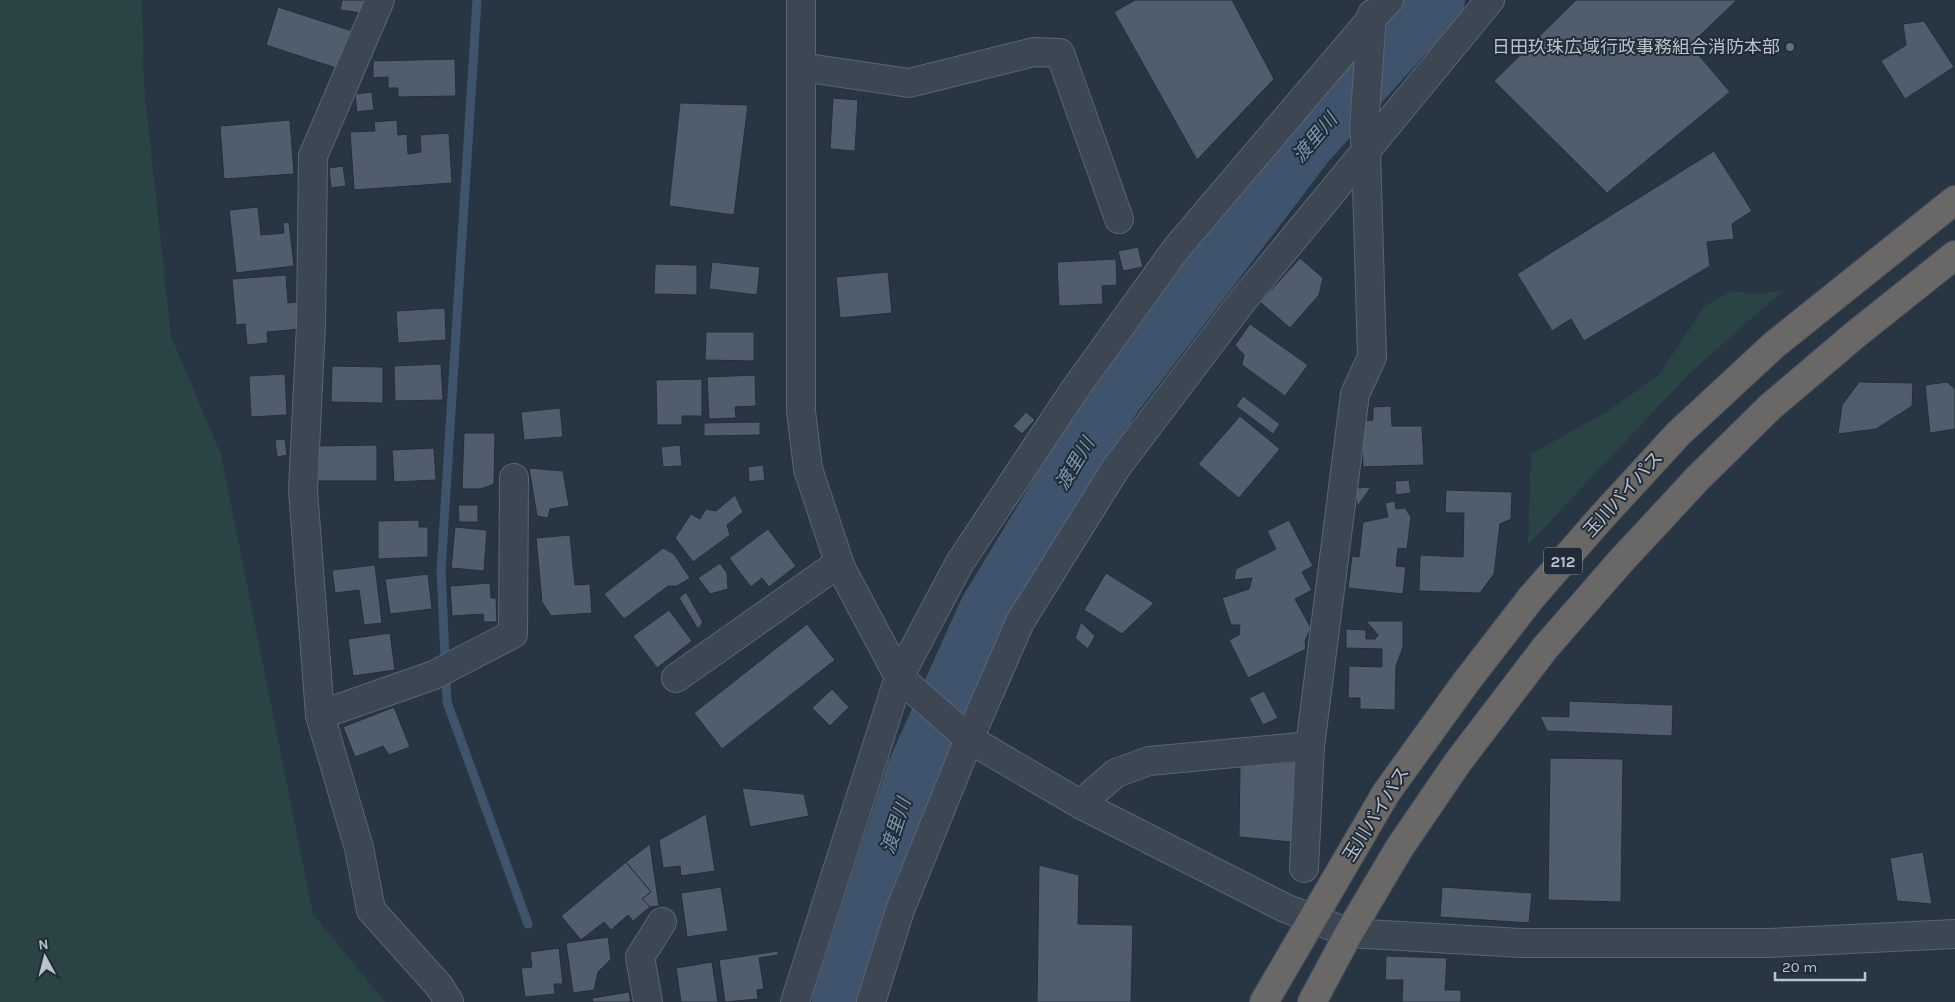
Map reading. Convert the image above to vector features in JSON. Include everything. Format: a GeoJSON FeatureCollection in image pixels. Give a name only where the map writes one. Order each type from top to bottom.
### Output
{"type":"FeatureCollection","features":[{"type":"Feature","properties":{"kind":"highway","name":"玉川バイパス"},"geometry":{"type":"LineString","coordinates":[[1264,1002],[1386,794],[1466,682],[1525,606],[1600,519],[1678,434],[1774,345],[1955,200]]}},
{"type":"Feature","properties":{"kind":"highway","name":"212"},"geometry":{"type":"LineString","coordinates":[[1312,1002],[1349,933],[1400,847],[1458,762],[1545,648],[1620,562],[1698,478],[1770,407],[1856,334],[1955,255]]}},
{"type":"Feature","properties":{"kind":"street"},"geometry":{"type":"LineString","coordinates":[[380,0],[313,156],[311,324],[303,490],[320,715],[360,848],[371,910],[440,987],[449,1002]]}},
{"type":"Feature","properties":{"kind":"street"},"geometry":{"type":"LineString","coordinates":[[801,0],[801,411],[808,469],[839,563],[900,677],[969,740],[1080,804],[1285,908],[1349,933],[1521,943],[1768,943],[1955,934]]}},
{"type":"Feature","properties":{"kind":"street"},"geometry":{"type":"LineString","coordinates":[[871,1002],[900,910],[969,740],[1020,622],[1116,468],[1365,139],[1490,0]]}},
{"type":"Feature","properties":{"kind":"street"},"geometry":{"type":"LineString","coordinates":[[1304,868],[1310,746],[1355,394],[1372,357],[1365,139],[1378,6]]}},
{"type":"Feature","properties":{"kind":"street"},"geometry":{"type":"LineString","coordinates":[[795,1002],[900,677],[959,564],[1073,392],[1176,249],[1378,6]]}},
{"type":"Feature","properties":{"kind":"street"},"geometry":{"type":"LineString","coordinates":[[802,67],[909,83],[1034,52],[1060,53],[1119,219]]}},
{"type":"Feature","properties":{"kind":"street"},"geometry":{"type":"LineString","coordinates":[[320,715],[444,670],[513,634],[514,478]]}},
{"type":"Feature","properties":{"kind":"street"},"geometry":{"type":"LineString","coordinates":[[676,678],[839,563]]}},
{"type":"Feature","properties":{"kind":"street"},"geometry":{"type":"LineString","coordinates":[[1080,804],[1116,772],[1150,761],[1310,746]]}},
{"type":"Feature","properties":{"kind":"street"},"geometry":{"type":"LineString","coordinates":[[648,1002],[640,957],[662,922]]}},
{"type":"Feature","properties":{"kind":"green space"},"geometry":{"type":"Polygon","coordinates":[[[0,0],[142,0],[144,86],[171,336],[221,455],[313,914],[385,1002],[0,1002],[0,0]]]}},
{"type":"Feature","properties":{"kind":"green space"},"geometry":{"type":"Polygon","coordinates":[[[1784,290],[1690,373],[1528,545],[1531,454],[1608,411],[1659,375],[1705,306],[1732,291],[1756,294],[1784,290]]]}},
{"type":"Feature","properties":{"kind":"building"},"geometry":{"type":"Polygon","coordinates":[[[342,0],[364,0],[362,13],[340,10],[342,0]]]}},
{"type":"Feature","properties":{"kind":"building"},"geometry":{"type":"Polygon","coordinates":[[[1135,0],[1232,0],[1274,79],[1197,160],[1114,12],[1135,0]]]}},
{"type":"Feature","properties":{"kind":"building"},"geometry":{"type":"Polygon","coordinates":[[[1576,0],[1737,0],[1690,45],[1730,92],[1607,193],[1494,81],[1576,0]]]}},
{"type":"Feature","properties":{"kind":"building"},"geometry":{"type":"Polygon","coordinates":[[[278,7],[352,31],[339,69],[266,45],[278,7]]]}},
{"type":"Feature","properties":{"kind":"building"},"geometry":{"type":"Polygon","coordinates":[[[1924,21],[1954,67],[1905,99],[1881,61],[1906,45],[1903,24],[1924,21]]]}},
{"type":"Feature","properties":{"kind":"building"},"geometry":{"type":"Polygon","coordinates":[[[455,59],[456,96],[398,97],[398,88],[388,88],[388,77],[373,78],[373,61],[455,59]]]}},
{"type":"Feature","properties":{"kind":"building"},"geometry":{"type":"Polygon","coordinates":[[[372,92],[374,110],[357,112],[355,94],[372,92]]]}},
{"type":"Feature","properties":{"kind":"building"},"geometry":{"type":"Polygon","coordinates":[[[833,98],[858,100],[855,151],[830,149],[833,98]]]}},
{"type":"Feature","properties":{"kind":"building"},"geometry":{"type":"Polygon","coordinates":[[[680,103],[748,105],[734,215],[669,206],[680,103]]]}},
{"type":"Feature","properties":{"kind":"building"},"geometry":{"type":"Polygon","coordinates":[[[290,120],[294,174],[224,179],[220,126],[290,120]]]}},
{"type":"Feature","properties":{"kind":"building"},"geometry":{"type":"Polygon","coordinates":[[[397,120],[398,135],[407,134],[408,154],[421,152],[420,135],[449,133],[452,183],[354,190],[350,132],[375,131],[374,122],[397,120]]]}},
{"type":"Feature","properties":{"kind":"building"},"geometry":{"type":"Polygon","coordinates":[[[1714,151],[1752,211],[1732,224],[1734,239],[1707,242],[1710,266],[1584,341],[1571,319],[1552,331],[1517,274],[1714,151]]]}},
{"type":"Feature","properties":{"kind":"building"},"geometry":{"type":"Polygon","coordinates":[[[343,166],[346,186],[331,188],[329,168],[343,166]]]}},
{"type":"Feature","properties":{"kind":"building"},"geometry":{"type":"Polygon","coordinates":[[[258,207],[261,235],[284,233],[283,223],[289,222],[294,266],[236,273],[229,210],[258,207]]]}},
{"type":"Feature","properties":{"kind":"building"},"geometry":{"type":"Polygon","coordinates":[[[1138,247],[1143,267],[1123,271],[1118,251],[1138,247]]]}},
{"type":"Feature","properties":{"kind":"building"},"geometry":{"type":"Polygon","coordinates":[[[1300,258],[1323,278],[1319,295],[1290,328],[1260,302],[1300,258]]]}},
{"type":"Feature","properties":{"kind":"building"},"geometry":{"type":"Polygon","coordinates":[[[1116,259],[1117,285],[1102,286],[1103,304],[1059,306],[1057,262],[1116,259]]]}},
{"type":"Feature","properties":{"kind":"building"},"geometry":{"type":"Polygon","coordinates":[[[712,262],[760,267],[757,295],[709,289],[712,262]]]}},
{"type":"Feature","properties":{"kind":"building"},"geometry":{"type":"Polygon","coordinates":[[[655,264],[697,265],[697,295],[654,294],[655,264]]]}},
{"type":"Feature","properties":{"kind":"building"},"geometry":{"type":"Polygon","coordinates":[[[888,272],[892,313],[840,318],[836,277],[888,272]]]}},
{"type":"Feature","properties":{"kind":"building"},"geometry":{"type":"Polygon","coordinates":[[[286,275],[288,303],[297,302],[300,329],[267,332],[268,343],[247,345],[245,324],[236,325],[232,279],[286,275]]]}},
{"type":"Feature","properties":{"kind":"building"},"geometry":{"type":"Polygon","coordinates":[[[445,308],[446,340],[398,343],[396,311],[445,308]]]}},
{"type":"Feature","properties":{"kind":"building"},"geometry":{"type":"Polygon","coordinates":[[[1250,324],[1308,365],[1285,396],[1242,365],[1244,355],[1235,345],[1250,324]]]}},
{"type":"Feature","properties":{"kind":"building"},"geometry":{"type":"Polygon","coordinates":[[[706,332],[754,332],[754,361],[705,360],[706,332]]]}},
{"type":"Feature","properties":{"kind":"building"},"geometry":{"type":"Polygon","coordinates":[[[441,364],[443,400],[395,401],[394,366],[441,364]]]}},
{"type":"Feature","properties":{"kind":"building"},"geometry":{"type":"Polygon","coordinates":[[[332,366],[383,367],[383,403],[331,402],[332,366]]]}},
{"type":"Feature","properties":{"kind":"building"},"geometry":{"type":"Polygon","coordinates":[[[285,374],[287,415],[251,417],[249,376],[285,374]]]}},
{"type":"Feature","properties":{"kind":"building"},"geometry":{"type":"Polygon","coordinates":[[[755,375],[756,406],[735,407],[736,418],[709,419],[707,377],[755,375]]]}},
{"type":"Feature","properties":{"kind":"building"},"geometry":{"type":"Polygon","coordinates":[[[702,379],[702,416],[682,416],[682,425],[657,425],[656,380],[702,379]]]}},
{"type":"Feature","properties":{"kind":"building"},"geometry":{"type":"Polygon","coordinates":[[[1859,382],[1913,383],[1912,406],[1876,429],[1838,434],[1842,405],[1859,382]]]}},
{"type":"Feature","properties":{"kind":"building"},"geometry":{"type":"Polygon","coordinates":[[[1947,382],[1955,389],[1955,429],[1930,433],[1925,385],[1947,382]]]}},
{"type":"Feature","properties":{"kind":"building"},"geometry":{"type":"Polygon","coordinates":[[[1243,396],[1280,424],[1273,434],[1236,406],[1243,396]]]}},
{"type":"Feature","properties":{"kind":"building"},"geometry":{"type":"Polygon","coordinates":[[[1391,406],[1392,426],[1422,426],[1424,465],[1363,467],[1361,421],[1373,420],[1373,407],[1391,406]]]}},
{"type":"Feature","properties":{"kind":"building"},"geometry":{"type":"Polygon","coordinates":[[[560,408],[563,437],[524,440],[521,412],[560,408]]]}},
{"type":"Feature","properties":{"kind":"building"},"geometry":{"type":"Polygon","coordinates":[[[1026,412],[1035,420],[1022,434],[1013,426],[1026,412]]]}},
{"type":"Feature","properties":{"kind":"building"},"geometry":{"type":"Polygon","coordinates":[[[1240,416],[1280,449],[1239,498],[1198,464],[1240,416]]]}},
{"type":"Feature","properties":{"kind":"building"},"geometry":{"type":"Polygon","coordinates":[[[760,422],[760,435],[704,436],[704,423],[760,422]]]}},
{"type":"Feature","properties":{"kind":"building"},"geometry":{"type":"Polygon","coordinates":[[[464,433],[495,433],[494,484],[481,489],[462,489],[464,433]]]}},
{"type":"Feature","properties":{"kind":"building"},"geometry":{"type":"Polygon","coordinates":[[[285,439],[287,455],[277,457],[275,440],[285,439]]]}},
{"type":"Feature","properties":{"kind":"building"},"geometry":{"type":"Polygon","coordinates":[[[377,445],[377,481],[318,481],[318,446],[377,445]]]}},
{"type":"Feature","properties":{"kind":"building"},"geometry":{"type":"Polygon","coordinates":[[[680,445],[682,466],[663,467],[661,447],[680,445]]]}},
{"type":"Feature","properties":{"kind":"building"},"geometry":{"type":"Polygon","coordinates":[[[434,448],[436,480],[394,482],[392,450],[434,448]]]}},
{"type":"Feature","properties":{"kind":"building"},"geometry":{"type":"Polygon","coordinates":[[[763,465],[765,480],[749,482],[748,467],[763,465]]]}},
{"type":"Feature","properties":{"kind":"building"},"geometry":{"type":"Polygon","coordinates":[[[529,468],[563,471],[569,506],[550,509],[548,518],[537,516],[529,468]]]}},
{"type":"Feature","properties":{"kind":"building"},"geometry":{"type":"Polygon","coordinates":[[[1409,480],[1411,493],[1396,495],[1395,481],[1409,480]]]}},
{"type":"Feature","properties":{"kind":"building"},"geometry":{"type":"Polygon","coordinates":[[[1371,487],[1357,507],[1356,488],[1371,487]]]}},
{"type":"Feature","properties":{"kind":"building"},"geometry":{"type":"Polygon","coordinates":[[[1446,490],[1512,492],[1511,519],[1500,524],[1494,574],[1480,593],[1419,591],[1420,555],[1463,557],[1464,513],[1445,513],[1446,490]]]}},
{"type":"Feature","properties":{"kind":"building"},"geometry":{"type":"Polygon","coordinates":[[[735,495],[743,512],[727,525],[730,535],[693,562],[675,538],[691,514],[700,519],[706,509],[716,511],[735,495]]]}},
{"type":"Feature","properties":{"kind":"building"},"geometry":{"type":"Polygon","coordinates":[[[1395,501],[1396,509],[1405,508],[1411,517],[1407,549],[1398,548],[1396,566],[1406,567],[1403,594],[1348,588],[1352,556],[1359,557],[1363,522],[1388,517],[1385,503],[1395,501]]]}},
{"type":"Feature","properties":{"kind":"building"},"geometry":{"type":"Polygon","coordinates":[[[458,505],[478,505],[478,522],[459,522],[458,505]]]}},
{"type":"Feature","properties":{"kind":"building"},"geometry":{"type":"Polygon","coordinates":[[[419,520],[419,527],[428,527],[428,557],[378,559],[378,521],[419,520]]]}},
{"type":"Feature","properties":{"kind":"building"},"geometry":{"type":"Polygon","coordinates":[[[1289,520],[1313,566],[1302,572],[1312,590],[1295,599],[1311,628],[1305,641],[1306,649],[1248,678],[1229,640],[1239,635],[1240,625],[1231,625],[1222,598],[1249,589],[1252,578],[1234,580],[1236,569],[1276,549],[1267,531],[1289,520]]]}},
{"type":"Feature","properties":{"kind":"building"},"geometry":{"type":"Polygon","coordinates":[[[455,527],[487,530],[484,571],[451,568],[455,527]]]}},
{"type":"Feature","properties":{"kind":"building"},"geometry":{"type":"Polygon","coordinates":[[[768,529],[796,566],[769,587],[762,578],[751,587],[729,558],[768,529]]]}},
{"type":"Feature","properties":{"kind":"building"},"geometry":{"type":"Polygon","coordinates":[[[570,535],[575,585],[590,584],[592,613],[551,616],[542,602],[536,538],[570,535]]]}},
{"type":"Feature","properties":{"kind":"building"},"geometry":{"type":"Polygon","coordinates":[[[663,548],[674,554],[690,578],[677,586],[668,586],[624,619],[604,594],[663,548]]]}},
{"type":"Feature","properties":{"kind":"building"},"geometry":{"type":"Polygon","coordinates":[[[720,563],[727,573],[728,589],[710,594],[698,578],[720,563]]]}},
{"type":"Feature","properties":{"kind":"building"},"geometry":{"type":"Polygon","coordinates":[[[375,565],[382,623],[364,625],[359,590],[335,593],[332,570],[375,565]]]}},
{"type":"Feature","properties":{"kind":"building"},"geometry":{"type":"Polygon","coordinates":[[[1106,573],[1154,603],[1122,634],[1084,610],[1106,573]]]}},
{"type":"Feature","properties":{"kind":"building"},"geometry":{"type":"Polygon","coordinates":[[[428,574],[432,609],[390,614],[385,579],[428,574]]]}},
{"type":"Feature","properties":{"kind":"building"},"geometry":{"type":"Polygon","coordinates":[[[490,583],[491,598],[496,598],[497,622],[484,622],[483,614],[452,616],[450,586],[490,583]]]}},
{"type":"Feature","properties":{"kind":"building"},"geometry":{"type":"Polygon","coordinates":[[[686,592],[703,622],[698,629],[679,598],[686,592]]]}},
{"type":"Feature","properties":{"kind":"building"},"geometry":{"type":"Polygon","coordinates":[[[669,610],[692,641],[657,668],[633,636],[669,610]]]}},
{"type":"Feature","properties":{"kind":"building"},"geometry":{"type":"Polygon","coordinates":[[[1366,621],[1403,621],[1403,647],[1396,666],[1395,710],[1360,709],[1360,698],[1348,698],[1349,666],[1382,667],[1382,649],[1346,648],[1346,629],[1366,630],[1366,639],[1375,639],[1378,635],[1366,621]]]}},
{"type":"Feature","properties":{"kind":"building"},"geometry":{"type":"Polygon","coordinates":[[[1081,622],[1095,636],[1088,649],[1075,638],[1081,622]]]}},
{"type":"Feature","properties":{"kind":"building"},"geometry":{"type":"Polygon","coordinates":[[[807,624],[835,660],[722,749],[694,713],[807,624]]]}},
{"type":"Feature","properties":{"kind":"building"},"geometry":{"type":"Polygon","coordinates":[[[390,633],[395,670],[353,676],[348,639],[390,633]]]}},
{"type":"Feature","properties":{"kind":"building"},"geometry":{"type":"Polygon","coordinates":[[[832,689],[849,707],[830,726],[812,708],[832,689]]]}},
{"type":"Feature","properties":{"kind":"building"},"geometry":{"type":"Polygon","coordinates":[[[1264,691],[1278,718],[1263,725],[1249,698],[1264,691]]]}},
{"type":"Feature","properties":{"kind":"building"},"geometry":{"type":"Polygon","coordinates":[[[1569,701],[1673,705],[1672,736],[1547,731],[1540,716],[1569,717],[1569,701]]]}},
{"type":"Feature","properties":{"kind":"building"},"geometry":{"type":"Polygon","coordinates":[[[394,707],[410,747],[389,755],[383,746],[355,757],[343,727],[394,707]]]}},
{"type":"Feature","properties":{"kind":"building"},"geometry":{"type":"Polygon","coordinates":[[[1550,758],[1623,759],[1621,902],[1548,900],[1550,758]]]}},
{"type":"Feature","properties":{"kind":"building"},"geometry":{"type":"Polygon","coordinates":[[[1298,762],[1292,842],[1239,837],[1240,765],[1298,762]]]}},
{"type":"Feature","properties":{"kind":"building"},"geometry":{"type":"Polygon","coordinates":[[[742,788],[804,794],[809,816],[750,827],[742,788]]]}},
{"type":"Feature","properties":{"kind":"building"},"geometry":{"type":"Polygon","coordinates":[[[706,814],[715,871],[681,876],[680,866],[663,868],[659,840],[706,814]]]}},
{"type":"Feature","properties":{"kind":"building"},"geometry":{"type":"Polygon","coordinates":[[[650,844],[659,906],[650,907],[642,899],[651,892],[626,862],[650,844]]]}},
{"type":"Feature","properties":{"kind":"building"},"geometry":{"type":"Polygon","coordinates":[[[1923,852],[1932,904],[1897,901],[1890,858],[1923,852]]]}},
{"type":"Feature","properties":{"kind":"building"},"geometry":{"type":"Polygon","coordinates":[[[626,862],[651,892],[642,899],[650,907],[633,921],[628,915],[611,930],[604,922],[581,940],[561,916],[626,862]]]}},
{"type":"Feature","properties":{"kind":"building"},"geometry":{"type":"Polygon","coordinates":[[[1039,865],[1079,875],[1078,924],[1133,925],[1131,1002],[1037,1002],[1039,865]]]}},
{"type":"Feature","properties":{"kind":"building"},"geometry":{"type":"Polygon","coordinates":[[[721,887],[728,931],[687,937],[681,893],[721,887]]]}},
{"type":"Feature","properties":{"kind":"building"},"geometry":{"type":"Polygon","coordinates":[[[1442,887],[1532,893],[1529,923],[1440,917],[1442,887]]]}},
{"type":"Feature","properties":{"kind":"building"},"geometry":{"type":"Polygon","coordinates":[[[608,937],[611,959],[598,972],[594,990],[573,993],[566,943],[608,937]]]}},
{"type":"Feature","properties":{"kind":"building"},"geometry":{"type":"Polygon","coordinates":[[[559,948],[563,984],[554,984],[555,994],[525,997],[521,968],[532,967],[530,952],[559,948]]]}},
{"type":"Feature","properties":{"kind":"building"},"geometry":{"type":"Polygon","coordinates":[[[778,951],[778,955],[759,958],[764,989],[757,990],[758,999],[725,1002],[719,960],[778,951]]]}},
{"type":"Feature","properties":{"kind":"building"},"geometry":{"type":"Polygon","coordinates":[[[1386,956],[1447,958],[1445,990],[1461,990],[1461,1002],[1402,1002],[1403,980],[1385,980],[1386,956]]]}},
{"type":"Feature","properties":{"kind":"building"},"geometry":{"type":"Polygon","coordinates":[[[712,962],[718,1002],[681,1002],[676,968],[712,962]]]}},
{"type":"Feature","properties":{"kind":"building"},"geometry":{"type":"Polygon","coordinates":[[[629,992],[631,1002],[593,1002],[592,998],[629,992]]]}},
{"type":"Feature","properties":{"kind":"waterway"},"geometry":{"type":"LineString","coordinates":[[477,0],[441,570],[447,702],[528,924]]}},
{"type":"Feature","properties":{"kind":"waterway","name":"渡里川"},"geometry":{"type":"LineString","coordinates":[[839,1002],[914,770],[986,610],[1113,400],[1308,144],[1438,0]]}},
{"type":"Feature","properties":{"kind":"place","name":"日田玖珠広域行政事務組合消防本部"},"geometry":{"type":"Point","coordinates":[1790,47]}}]}
